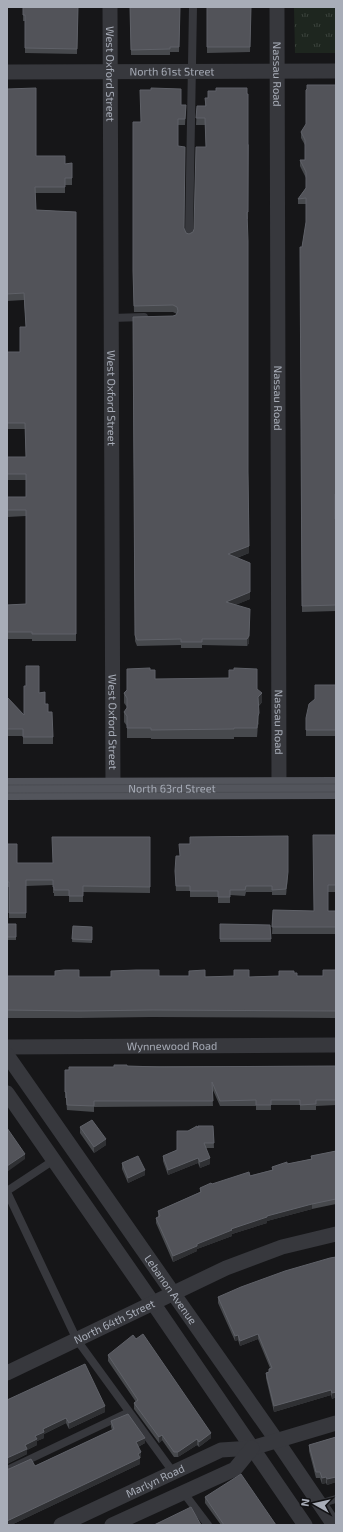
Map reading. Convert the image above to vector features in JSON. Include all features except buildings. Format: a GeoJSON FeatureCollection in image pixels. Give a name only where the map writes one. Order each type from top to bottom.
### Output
{"type":"FeatureCollection","features":[{"type":"Feature","properties":{"kind":"main road","name":"North 63rd Street"},"geometry":{"type":"LineString","coordinates":[[7,789],[336,788]]}},
{"type":"Feature","properties":{"kind":"street","name":"West Oxford Street"},"geometry":{"type":"LineString","coordinates":[[110,7],[113,789]]}},
{"type":"Feature","properties":{"kind":"street","name":"Nassau Road"},"geometry":{"type":"LineString","coordinates":[[277,7],[279,788]]}},
{"type":"Feature","properties":{"kind":"street","name":"North 61st Street"},"geometry":{"type":"LineString","coordinates":[[7,72],[336,71]]}},
{"type":"Feature","properties":{"kind":"street","name":"Wynnewood Road"},"geometry":{"type":"LineString","coordinates":[[7,1047],[336,1045]]}},
{"type":"Feature","properties":{"kind":"street","name":"Lebanon Avenue"},"geometry":{"type":"LineString","coordinates":[[7,1055],[334,1525]]}},
{"type":"Feature","properties":{"kind":"street","name":"Lebanon Avenue"},"geometry":{"type":"LineString","coordinates":[[7,1093],[305,1525]]}},
{"type":"Feature","properties":{"kind":"street"},"geometry":{"type":"LineString","coordinates":[[88,1209],[105,1197]]}},
{"type":"Feature","properties":{"kind":"street","name":"North 64th Street"},"geometry":{"type":"LineString","coordinates":[[7,1373],[226,1268],[282,1248],[336,1234]]}},
{"type":"Feature","properties":{"kind":"street","name":"Marlyn Road"},"geometry":{"type":"LineString","coordinates":[[61,1525],[221,1450],[252,1448],[336,1423]]}},
{"type":"Feature","properties":{"kind":"street","name":"Marlyn Road"},"geometry":{"type":"LineString","coordinates":[[112,1525],[235,1469],[252,1448]]}},
{"type":"Feature","properties":{"kind":"lane"},"geometry":{"type":"LineString","coordinates":[[189,235],[193,7]]}},
{"type":"Feature","properties":{"kind":"lane"},"geometry":{"type":"LineString","coordinates":[[111,318],[150,317]]}},
{"type":"Feature","properties":{"kind":"lane"},"geometry":{"type":"LineString","coordinates":[[54,1160],[7,1192],[77,1340],[173,1472]]}},
{"type":"Feature","properties":{"kind":"lane"},"geometry":{"type":"LineString","coordinates":[[7,1470],[129,1412]]}},
{"type":"Feature","properties":{"kind":"lane"},"geometry":{"type":"LineString","coordinates":[[183,1492],[208,1525]]}},
{"type":"Feature","properties":{"kind":"lane"},"geometry":{"type":"LineString","coordinates":[[319,1504],[336,1499]]}},
{"type":"Feature","properties":{"kind":"green space"},"geometry":{"type":"Polygon","coordinates":[[[294,7],[336,7],[336,53],[295,53],[294,7]]]}},
{"type":"Feature","properties":{"kind":"tram line"},"geometry":{"type":"LineString","coordinates":[[7,785],[336,784]]}},
{"type":"Feature","properties":{"kind":"tram line"},"geometry":{"type":"LineString","coordinates":[[7,793],[336,792]]}}]}
